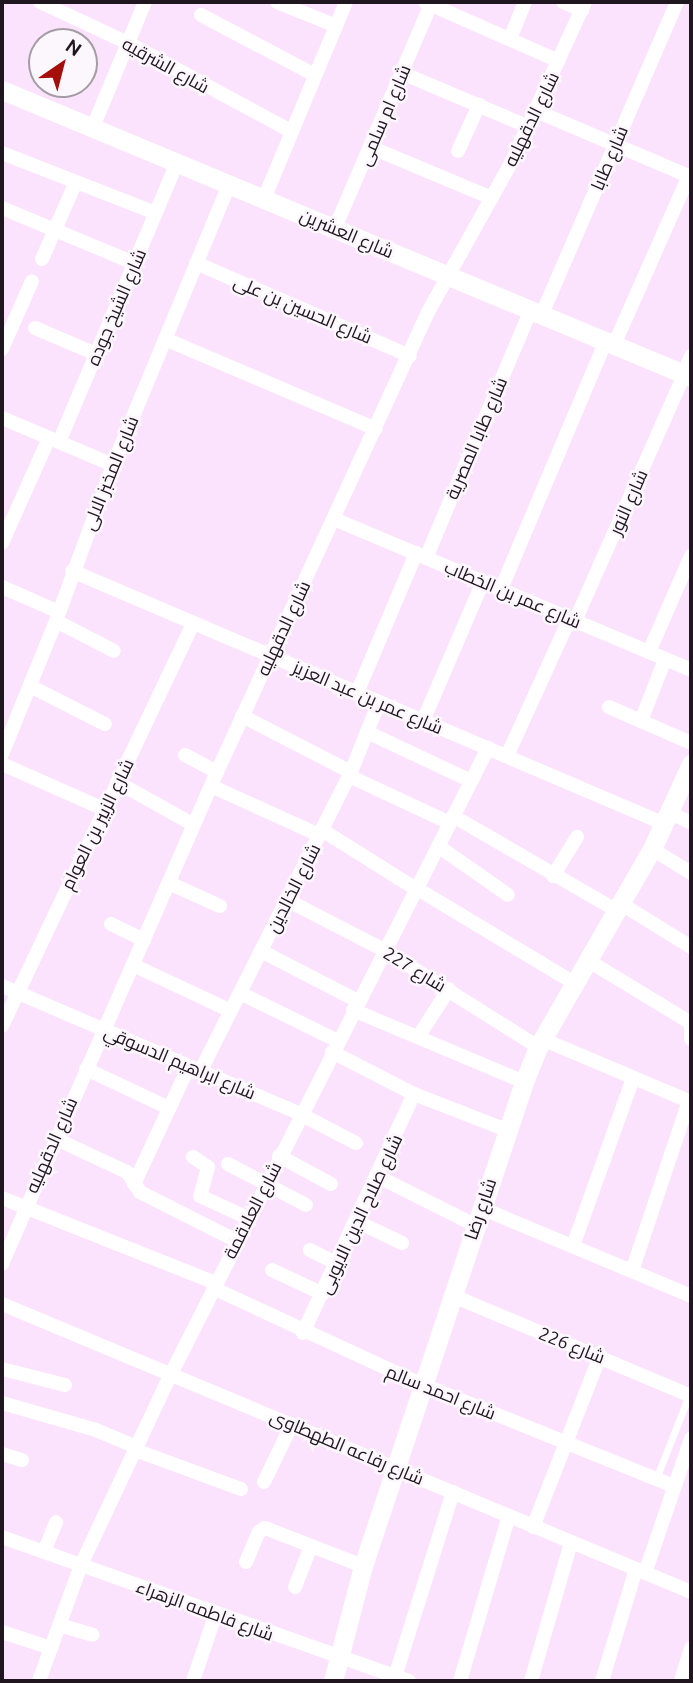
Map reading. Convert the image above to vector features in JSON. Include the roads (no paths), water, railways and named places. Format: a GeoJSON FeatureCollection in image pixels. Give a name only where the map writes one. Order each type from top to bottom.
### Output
{"type":"FeatureCollection","features":[{"type":"Feature","properties":{"kind":"street","name":"شارع الشرقيه"},"geometry":{"type":"LineString","coordinates":[[40,2],[128,43],[291,131]]}},
{"type":"Feature","properties":{"kind":"street"},"geometry":{"type":"LineString","coordinates":[[93,127],[145,2]]}},
{"type":"Feature","properties":{"kind":"street"},"geometry":{"type":"LineString","coordinates":[[277,2],[336,26]]}},
{"type":"Feature","properties":{"kind":"street"},"geometry":{"type":"LineString","coordinates":[[264,199],[346,2]]}},
{"type":"Feature","properties":{"kind":"street"},"geometry":{"type":"LineString","coordinates":[[509,39],[524,2]]}},
{"type":"Feature","properties":{"kind":"street"},"geometry":{"type":"LineString","coordinates":[[563,2],[584,6]]}},
{"type":"Feature","properties":{"kind":"street","name":"شارع طابا"},"geometry":{"type":"LineString","coordinates":[[534,316],[677,2]]}},
{"type":"Feature","properties":{"kind":"street"},"geometry":{"type":"LineString","coordinates":[[430,3],[559,61]]}},
{"type":"Feature","properties":{"kind":"street","name":"شارع ام سلمى"},"geometry":{"type":"LineString","coordinates":[[335,228],[430,3]]}},
{"type":"Feature","properties":{"kind":"street","name":"شارع الدقهليه"},"geometry":{"type":"LineString","coordinates":[[2,1265],[23,1207],[242,716],[445,279],[529,127],[584,6]]}},
{"type":"Feature","properties":{"kind":"street"},"geometry":{"type":"LineString","coordinates":[[201,16],[315,75]]}},
{"type":"Feature","properties":{"kind":"street"},"geometry":{"type":"LineString","coordinates":[[402,72],[529,127]]}},
{"type":"Feature","properties":{"kind":"street","name":"شارع العشرين"},"geometry":{"type":"LineString","coordinates":[[2,90],[335,228],[445,279]]}},
{"type":"Feature","properties":{"kind":"street","name":"شارع العشرين"},"geometry":{"type":"LineString","coordinates":[[2,103],[225,194],[445,279],[686,381]]}},
{"type":"Feature","properties":{"kind":"street"},"geometry":{"type":"LineString","coordinates":[[458,151],[479,105]]}},
{"type":"Feature","properties":{"kind":"street"},"geometry":{"type":"LineString","coordinates":[[536,111],[689,176]]}},
{"type":"Feature","properties":{"kind":"street"},"geometry":{"type":"LineString","coordinates":[[370,147],[492,198]]}},
{"type":"Feature","properties":{"kind":"street"},"geometry":{"type":"LineString","coordinates":[[2,153],[156,213]]}},
{"type":"Feature","properties":{"kind":"street"},"geometry":{"type":"LineString","coordinates":[[501,589],[608,347],[689,176],[691,160]]}},
{"type":"Feature","properties":{"kind":"street","name":"شارع الشيخ جوده"},"geometry":{"type":"LineString","coordinates":[[2,543],[96,354],[173,172]]}},
{"type":"Feature","properties":{"kind":"street"},"geometry":{"type":"LineString","coordinates":[[42,259],[76,182]]}},
{"type":"Feature","properties":{"kind":"street","name":"شارع المخبز الالى"},"geometry":{"type":"LineString","coordinates":[[3,747],[58,617],[72,571],[113,465],[225,194]]}},
{"type":"Feature","properties":{"kind":"street"},"geometry":{"type":"LineString","coordinates":[[2,208],[134,263]]}},
{"type":"Feature","properties":{"kind":"street","name":"شارع الحسين بن على"},"geometry":{"type":"LineString","coordinates":[[196,263],[410,356]]}},
{"type":"Feature","properties":{"kind":"street"},"geometry":{"type":"LineString","coordinates":[[2,349],[8,316],[32,281]]}},
{"type":"Feature","properties":{"kind":"street","name":"شارع طابا المصرية"},"geometry":{"type":"LineString","coordinates":[[421,555],[534,316]]}},
{"type":"Feature","properties":{"kind":"street"},"geometry":{"type":"LineString","coordinates":[[35,328],[96,354]]}},
{"type":"Feature","properties":{"kind":"street"},"geometry":{"type":"LineString","coordinates":[[164,338],[376,429]]}},
{"type":"Feature","properties":{"kind":"street","name":"شارع النور"},"geometry":{"type":"LineString","coordinates":[[506,757],[686,381],[691,356]]}},
{"type":"Feature","properties":{"kind":"street"},"geometry":{"type":"LineString","coordinates":[[2,418],[113,465]]}},
{"type":"Feature","properties":{"kind":"street","name":"شارع عمر بن الخطاب"},"geometry":{"type":"LineString","coordinates":[[334,519],[691,670]]}},
{"type":"Feature","properties":{"kind":"street"},"geometry":{"type":"LineString","coordinates":[[357,693],[421,555]]}},
{"type":"Feature","properties":{"kind":"street"},"geometry":{"type":"LineString","coordinates":[[649,652],[691,556]]}},
{"type":"Feature","properties":{"kind":"street","name":"شارع عمر بن عبد العزيز"},"geometry":{"type":"LineString","coordinates":[[72,571],[506,757],[667,818],[691,822]]}},
{"type":"Feature","properties":{"kind":"street"},"geometry":{"type":"LineString","coordinates":[[423,721],[483,582]]}},
{"type":"Feature","properties":{"kind":"street"},"geometry":{"type":"LineString","coordinates":[[2,587],[114,651]]}},
{"type":"Feature","properties":{"kind":"street","name":"شارع الزبير بن العوام"},"geometry":{"type":"LineString","coordinates":[[2,1026],[193,623]]}},
{"type":"Feature","properties":{"kind":"street"},"geometry":{"type":"LineString","coordinates":[[641,721],[665,659]]}},
{"type":"Feature","properties":{"kind":"street"},"geometry":{"type":"LineString","coordinates":[[30,686],[105,724]]}},
{"type":"Feature","properties":{"kind":"street","name":"شارع الخالدين"},"geometry":{"type":"LineString","coordinates":[[134,1184],[169,1108],[231,1011],[350,774],[379,702]]}},
{"type":"Feature","properties":{"kind":"street"},"geometry":{"type":"LineString","coordinates":[[610,707],[691,743]]}},
{"type":"Feature","properties":{"kind":"street"},"geometry":{"type":"LineString","coordinates":[[242,716],[350,774],[451,820],[691,947]]}},
{"type":"Feature","properties":{"kind":"street"},"geometry":{"type":"LineString","coordinates":[[367,732],[471,781]]}},
{"type":"Feature","properties":{"kind":"street","name":"شارع العلاقمة"},"geometry":{"type":"LineString","coordinates":[[39,1681],[81,1565],[171,1374],[300,1114],[488,748]]}},
{"type":"Feature","properties":{"kind":"street"},"geometry":{"type":"LineString","coordinates":[[185,755],[217,772]]}},
{"type":"Feature","properties":{"kind":"street"},"geometry":{"type":"LineString","coordinates":[[2,764],[104,809]]}},
{"type":"Feature","properties":{"kind":"street","name":"شارع رضا"},"geometry":{"type":"LineString","coordinates":[[333,1681],[336,1657],[421,1384],[524,1082],[540,1043],[652,849],[691,765]]}},
{"type":"Feature","properties":{"kind":"street"},"geometry":{"type":"LineString","coordinates":[[117,782],[194,825]]}},
{"type":"Feature","properties":{"kind":"street"},"geometry":{"type":"LineString","coordinates":[[211,786],[320,833],[574,983]]}},
{"type":"Feature","properties":{"kind":"street"},"geometry":{"type":"LineString","coordinates":[[553,876],[577,836]]}},
{"type":"Feature","properties":{"kind":"street"},"geometry":{"type":"LineString","coordinates":[[438,846],[508,895]]}},
{"type":"Feature","properties":{"kind":"street"},"geometry":{"type":"LineString","coordinates":[[652,849],[691,873]]}},
{"type":"Feature","properties":{"kind":"street"},"geometry":{"type":"LineString","coordinates":[[169,883],[220,906]]}},
{"type":"Feature","properties":{"kind":"street","name":"شارع 227"},"geometry":{"type":"LineString","coordinates":[[287,900],[384,950],[540,1043],[690,1102]]}},
{"type":"Feature","properties":{"kind":"street"},"geometry":{"type":"LineString","coordinates":[[111,924],[144,940]]}},
{"type":"Feature","properties":{"kind":"street"},"geometry":{"type":"LineString","coordinates":[[261,951],[356,1006],[418,1037],[524,1082]]}},
{"type":"Feature","properties":{"kind":"street"},"geometry":{"type":"LineString","coordinates":[[587,960],[691,1023],[691,1039]]}},
{"type":"Feature","properties":{"kind":"street"},"geometry":{"type":"LineString","coordinates":[[133,965],[231,1011]]}},
{"type":"Feature","properties":{"kind":"street","name":"شارع ابراهيم الدسوقي"},"geometry":{"type":"LineString","coordinates":[[2,986],[300,1114],[356,1143]]}},
{"type":"Feature","properties":{"kind":"street"},"geometry":{"type":"LineString","coordinates":[[418,1037],[449,989]]}},
{"type":"Feature","properties":{"kind":"street"},"geometry":{"type":"LineString","coordinates":[[240,993],[414,1094],[507,1130]]}},
{"type":"Feature","properties":{"kind":"street"},"geometry":{"type":"LineString","coordinates":[[86,1069],[169,1108]]}},
{"type":"Feature","properties":{"kind":"street"},"geometry":{"type":"LineString","coordinates":[[573,1247],[634,1078]]}},
{"type":"Feature","properties":{"kind":"street","name":"شارع صلاح الدين الايوبى"},"geometry":{"type":"LineString","coordinates":[[303,1333],[379,1177],[414,1094]]}},
{"type":"Feature","properties":{"kind":"street"},"geometry":{"type":"LineString","coordinates":[[632,1271],[690,1102]]}},
{"type":"Feature","properties":{"kind":"street"},"geometry":{"type":"LineString","coordinates":[[54,1138],[127,1172],[140,1192],[237,1241]]}},
{"type":"Feature","properties":{"kind":"street"},"geometry":{"type":"LineString","coordinates":[[279,1156],[331,1184]]}},
{"type":"Feature","properties":{"kind":"street"},"geometry":{"type":"LineString","coordinates":[[193,1157],[208,1167],[200,1196],[248,1218]]}},
{"type":"Feature","properties":{"kind":"street"},"geometry":{"type":"LineString","coordinates":[[228,1164],[306,1205]]}},
{"type":"Feature","properties":{"kind":"street"},"geometry":{"type":"LineString","coordinates":[[379,1177],[478,1216],[573,1247],[690,1293]]}},
{"type":"Feature","properties":{"kind":"street","name":"شارع احمد سالم"},"geometry":{"type":"LineString","coordinates":[[2,1198],[214,1285],[303,1333],[421,1384],[674,1486]]}},
{"type":"Feature","properties":{"kind":"street"},"geometry":{"type":"LineString","coordinates":[[358,1222],[402,1243]]}},
{"type":"Feature","properties":{"kind":"street"},"geometry":{"type":"LineString","coordinates":[[310,1250],[338,1264]]}},
{"type":"Feature","properties":{"kind":"street"},"geometry":{"type":"LineString","coordinates":[[272,1270],[323,1294]]}},
{"type":"Feature","properties":{"kind":"street","name":"شارع 226"},"geometry":{"type":"LineString","coordinates":[[451,1296],[600,1356],[690,1396]]}},
{"type":"Feature","properties":{"kind":"street","name":"شارع رفاعه الطهطاوى"},"geometry":{"type":"LineString","coordinates":[[2,1304],[691,1592]]}},
{"type":"Feature","properties":{"kind":"street"},"geometry":{"type":"LineString","coordinates":[[533,1527],[600,1356]]}},
{"type":"Feature","properties":{"kind":"street"},"geometry":{"type":"LineString","coordinates":[[2,1369],[65,1385]]}},
{"type":"Feature","properties":{"kind":"street"},"geometry":{"type":"LineString","coordinates":[[2,1403],[96,1430],[136,1449],[241,1489]]}},
{"type":"Feature","properties":{"kind":"street"},"geometry":{"type":"LineString","coordinates":[[264,1482],[292,1424]]}},
{"type":"Feature","properties":{"kind":"street"},"geometry":{"type":"LineString","coordinates":[[602,1681],[640,1571],[674,1486],[688,1459],[691,1439]]}},
{"type":"Feature","properties":{"kind":"street"},"geometry":{"type":"LineString","coordinates":[[2,1454],[22,1460]]}},
{"type":"Feature","properties":{"kind":"street"},"geometry":{"type":"LineString","coordinates":[[402,1679],[453,1492]]}},
{"type":"Feature","properties":{"kind":"street"},"geometry":{"type":"LineString","coordinates":[[460,1681],[509,1516]]}},
{"type":"Feature","properties":{"kind":"street"},"geometry":{"type":"LineString","coordinates":[[44,1552],[55,1522]]}},
{"type":"Feature","properties":{"kind":"street"},"geometry":{"type":"LineString","coordinates":[[246,1562],[263,1528],[363,1566]]}},
{"type":"Feature","properties":{"kind":"street","name":"شارع فاطمه الزهراء"},"geometry":{"type":"LineString","coordinates":[[2,1536],[402,1679]]}},
{"type":"Feature","properties":{"kind":"street"},"geometry":{"type":"LineString","coordinates":[[531,1681],[571,1542]]}},
{"type":"Feature","properties":{"kind":"street"},"geometry":{"type":"LineString","coordinates":[[295,1587],[311,1546]]}},
{"type":"Feature","properties":{"kind":"street"},"geometry":{"type":"LineString","coordinates":[[193,1681],[216,1613]]}},
{"type":"Feature","properties":{"kind":"street"},"geometry":{"type":"LineString","coordinates":[[59,1625],[93,1635]]}},
{"type":"Feature","properties":{"kind":"street"},"geometry":{"type":"LineString","coordinates":[[2,1632],[51,1648]]}},
{"type":"Feature","properties":{"kind":"street"},"geometry":{"type":"LineString","coordinates":[[683,1681],[691,1648]]}},
{"type":"Feature","properties":{"kind":"lane"},"geometry":{"type":"LineString","coordinates":[[656,1479],[690,1396]]}}]}
